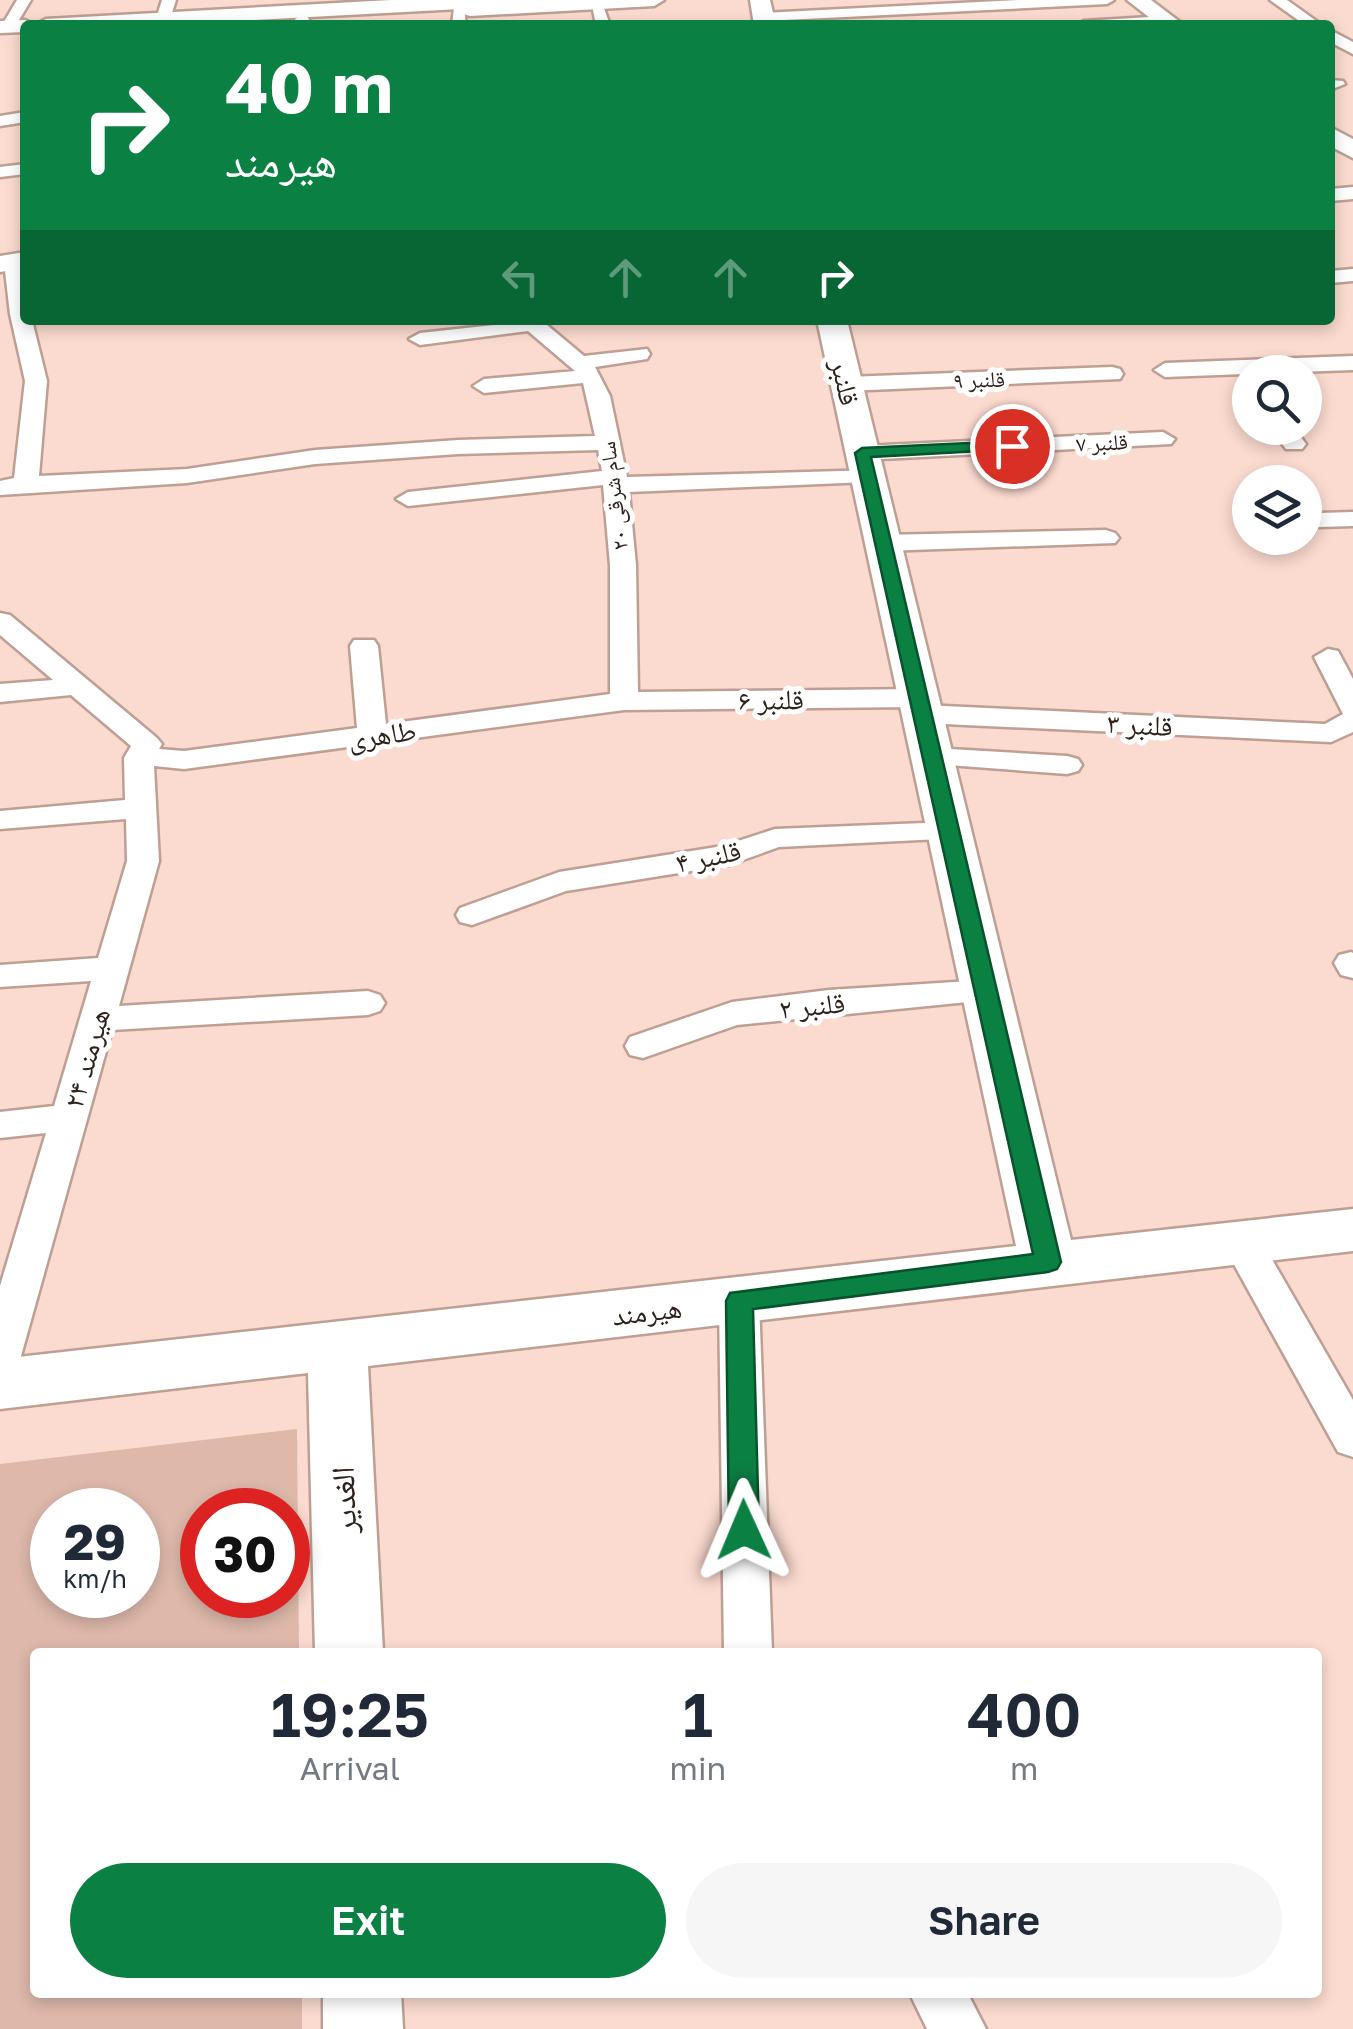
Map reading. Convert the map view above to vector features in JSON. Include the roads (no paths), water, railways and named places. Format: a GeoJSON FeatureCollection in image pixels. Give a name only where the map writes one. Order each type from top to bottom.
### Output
{"type":"FeatureCollection","features":[{"type":"Feature","properties":{"kind":"main road"},"geometry":{"type":"LineString","coordinates":[[84,20],[166,9],[506,0]]}},
{"type":"Feature","properties":{"kind":"main road"},"geometry":{"type":"LineString","coordinates":[[381,20],[459,18],[654,0]]}},
{"type":"Feature","properties":{"kind":"main road"},"geometry":{"type":"LineString","coordinates":[[1136,0],[1166,20]]}},
{"type":"Feature","properties":{"kind":"main road","name":"قلنبر"},"geometry":{"type":"LineString","coordinates":[[833,325],[1048,1262]]}},
{"type":"Feature","properties":{"kind":"main road","name":"هیرمند"},"geometry":{"type":"LineString","coordinates":[[0,1384],[1353,1230]]}},
{"type":"Feature","properties":{"kind":"main road","name":"الغدیر"},"geometry":{"type":"LineString","coordinates":[[337,1347],[349,1648]]}},
{"type":"Feature","properties":{"kind":"main road"},"geometry":{"type":"LineString","coordinates":[[362,1998],[363,2029]]}},
{"type":"Feature","properties":{"kind":"street"},"geometry":{"type":"LineString","coordinates":[[12,30],[24,0]]}},
{"type":"Feature","properties":{"kind":"street"},"geometry":{"type":"LineString","coordinates":[[763,14],[897,18],[1107,0]]}},
{"type":"Feature","properties":{"kind":"street"},"geometry":{"type":"LineString","coordinates":[[1276,0],[1307,20]]}},
{"type":"Feature","properties":{"kind":"street"},"geometry":{"type":"LineString","coordinates":[[596,3],[601,20]]}},
{"type":"Feature","properties":{"kind":"street"},"geometry":{"type":"LineString","coordinates":[[13,258],[20,314]]}},
{"type":"Feature","properties":{"kind":"street"},"geometry":{"type":"LineString","coordinates":[[23,325],[36,382],[26,484]]}},
{"type":"Feature","properties":{"kind":"street"},"geometry":{"type":"LineString","coordinates":[[467,350],[537,328]]}},
{"type":"Feature","properties":{"kind":"street"},"geometry":{"type":"LineString","coordinates":[[420,339],[537,328],[584,369]]}},
{"type":"Feature","properties":{"kind":"street"},"geometry":{"type":"LineString","coordinates":[[484,386],[584,369],[639,354]]}},
{"type":"Feature","properties":{"kind":"street"},"geometry":{"type":"LineString","coordinates":[[1322,367],[1353,363]]}},
{"type":"Feature","properties":{"kind":"street","name":"سام شرقی ۲۰"},"geometry":{"type":"LineString","coordinates":[[584,369],[595,385],[615,481],[625,625],[624,701]]}},
{"type":"Feature","properties":{"kind":"street"},"geometry":{"type":"LineString","coordinates":[[1165,370],[1232,375]]}},
{"type":"Feature","properties":{"kind":"street","name":"قلنبر ۹"},"geometry":{"type":"LineString","coordinates":[[847,384],[1112,374]]}},
{"type":"Feature","properties":{"kind":"street","name":"قلنبر ۷"},"geometry":{"type":"LineString","coordinates":[[408,499],[500,492],[539,481],[615,481],[1162,439]]}},
{"type":"Feature","properties":{"kind":"street"},"geometry":{"type":"LineString","coordinates":[[0,488],[187,476],[315,457],[440,448],[609,444]]}},
{"type":"Feature","properties":{"kind":"street"},"geometry":{"type":"LineString","coordinates":[[1322,520],[1353,519]]}},
{"type":"Feature","properties":{"kind":"street"},"geometry":{"type":"LineString","coordinates":[[883,543],[1106,538]]}},
{"type":"Feature","properties":{"kind":"street"},"geometry":{"type":"LineString","coordinates":[[0,621],[147,744],[141,756]]}},
{"type":"Feature","properties":{"kind":"street"},"geometry":{"type":"LineString","coordinates":[[364,646],[372,735]]}},
{"type":"Feature","properties":{"kind":"street"},"geometry":{"type":"LineString","coordinates":[[1328,658],[1353,708]]}},
{"type":"Feature","properties":{"kind":"street"},"geometry":{"type":"LineString","coordinates":[[0,693],[78,686]]}},
{"type":"Feature","properties":{"kind":"street","name":"قلنبر ۶"},"geometry":{"type":"LineString","coordinates":[[624,701],[921,706]]}},
{"type":"Feature","properties":{"kind":"street","name":"طاهری"},"geometry":{"type":"LineString","coordinates":[[141,756],[184,760],[624,701]]}},
{"type":"Feature","properties":{"kind":"street","name":"قلنبر ۳"},"geometry":{"type":"LineString","coordinates":[[921,706],[1331,733],[1353,720]]}},
{"type":"Feature","properties":{"kind":"street","name":"هیرمند ۲۴"},"geometry":{"type":"LineString","coordinates":[[0,1356],[142,860],[141,756]]}},
{"type":"Feature","properties":{"kind":"street"},"geometry":{"type":"LineString","coordinates":[[933,758],[1067,765]]}},
{"type":"Feature","properties":{"kind":"street"},"geometry":{"type":"LineString","coordinates":[[0,820],[141,808]]}},
{"type":"Feature","properties":{"kind":"street","name":"قلنبر ۴"},"geometry":{"type":"LineString","coordinates":[[472,916],[559,882],[729,855],[775,838],[950,831]]}},
{"type":"Feature","properties":{"kind":"street"},"geometry":{"type":"LineString","coordinates":[[0,976],[111,968]]}},
{"type":"Feature","properties":{"kind":"street","name":"قلنبر ۲"},"geometry":{"type":"LineString","coordinates":[[643,1046],[732,1014],[986,990]]}},
{"type":"Feature","properties":{"kind":"street"},"geometry":{"type":"LineString","coordinates":[[97,1019],[368,1003]]}},
{"type":"Feature","properties":{"kind":"street"},"geometry":{"type":"LineString","coordinates":[[0,1125],[69,1117]]}},
{"type":"Feature","properties":{"kind":"street"},"geometry":{"type":"LineString","coordinates":[[1241,1242],[1353,1438]]}},
{"type":"Feature","properties":{"kind":"street"},"geometry":{"type":"LineString","coordinates":[[739,1301],[748,1648]]}},
{"type":"Feature","properties":{"kind":"street"},"geometry":{"type":"LineString","coordinates":[[940,1998],[958,2029]]}}]}
